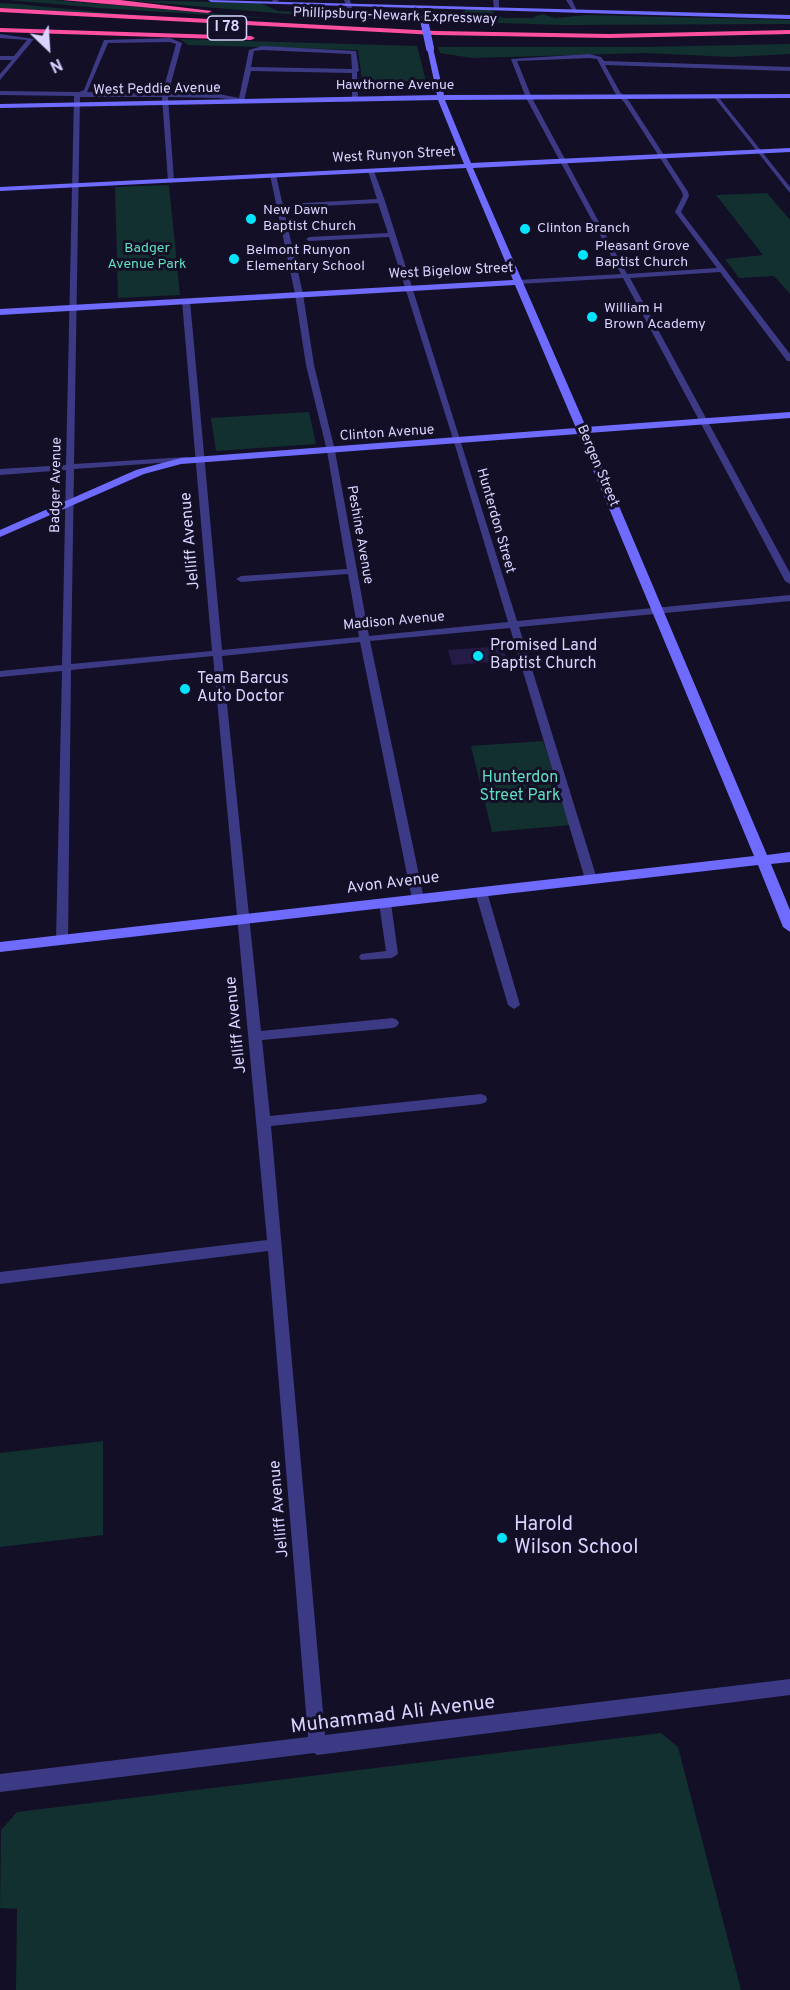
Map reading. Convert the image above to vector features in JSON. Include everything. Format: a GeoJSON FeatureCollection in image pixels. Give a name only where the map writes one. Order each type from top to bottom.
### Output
{"type":"FeatureCollection","features":[{"type":"Feature","properties":{"kind":"highway"},"geometry":{"type":"LineString","coordinates":[[66,0],[138,5]]}},
{"type":"Feature","properties":{"kind":"highway","name":"Phillipsburg-Newark Expressway"},"geometry":{"type":"LineString","coordinates":[[97,0],[351,21],[568,30],[790,32]]}},
{"type":"Feature","properties":{"kind":"highway"},"geometry":{"type":"LineString","coordinates":[[0,1],[186,18],[436,33]]}},
{"type":"Feature","properties":{"kind":"highway"},"geometry":{"type":"LineString","coordinates":[[21,3],[401,28],[568,30]]}},
{"type":"Feature","properties":{"kind":"highway","name":"Phillipsburg-Newark Expressway"},"geometry":{"type":"LineString","coordinates":[[0,12],[436,33],[609,36],[790,32]]}},
{"type":"Feature","properties":{"kind":"highway","name":"Phillipsburg-Newark Expressway"},"geometry":{"type":"LineString","coordinates":[[0,12],[453,40],[664,43],[790,40]]}},
{"type":"Feature","properties":{"kind":"highway"},"geometry":{"type":"LineString","coordinates":[[0,20],[453,40]]}},
{"type":"Feature","properties":{"kind":"highway","name":"I 78"},"geometry":{"type":"LineString","coordinates":[[0,20],[263,37],[0,30]]}},
{"type":"Feature","properties":{"kind":"highway","name":"Phillipsburg-Newark Expressway"},"geometry":{"type":"LineString","coordinates":[[421,42],[608,39],[790,32]]}},
{"type":"Feature","properties":{"kind":"highway"},"geometry":{"type":"LineString","coordinates":[[359,39],[453,40]]}},
{"type":"Feature","properties":{"kind":"street"},"geometry":{"type":"LineString","coordinates":[[211,0],[422,3],[576,12],[790,17]]}},
{"type":"Feature","properties":{"kind":"street"},"geometry":{"type":"LineString","coordinates":[[496,0],[497,8]]}},
{"type":"Feature","properties":{"kind":"street"},"geometry":{"type":"LineString","coordinates":[[570,0],[576,12]]}},
{"type":"Feature","properties":{"kind":"street"},"geometry":{"type":"LineString","coordinates":[[348,2],[351,11]]}},
{"type":"Feature","properties":{"kind":"street","name":"Bergen Street"},"geometry":{"type":"LineString","coordinates":[[422,3],[441,99],[790,927]]}},
{"type":"Feature","properties":{"kind":"street"},"geometry":{"type":"LineString","coordinates":[[0,36],[30,38],[0,78]]}},
{"type":"Feature","properties":{"kind":"street"},"geometry":{"type":"LineString","coordinates":[[76,104],[76,98],[86,91],[104,42],[107,40],[177,41],[179,43],[166,98],[171,181]]}},
{"type":"Feature","properties":{"kind":"street"},"geometry":{"type":"LineString","coordinates":[[241,100],[252,50],[255,48],[352,51],[356,71],[355,98]]}},
{"type":"Feature","properties":{"kind":"street"},"geometry":{"type":"LineString","coordinates":[[790,359],[678,212],[686,196],[685,192],[597,57],[514,59],[529,98],[790,580]]}},
{"type":"Feature","properties":{"kind":"street"},"geometry":{"type":"LineString","coordinates":[[0,58],[16,58]]}},
{"type":"Feature","properties":{"kind":"street"},"geometry":{"type":"LineString","coordinates":[[603,64],[790,70]]}},
{"type":"Feature","properties":{"kind":"street"},"geometry":{"type":"LineString","coordinates":[[249,69],[356,71]]}},
{"type":"Feature","properties":{"kind":"street"},"geometry":{"type":"LineString","coordinates":[[0,93],[166,98]]}},
{"type":"Feature","properties":{"kind":"street"},"geometry":{"type":"LineString","coordinates":[[716,96],[790,191]]}},
{"type":"Feature","properties":{"kind":"street","name":"Hawthorne Avenue"},"geometry":{"type":"LineString","coordinates":[[241,100],[790,96]]}},
{"type":"Feature","properties":{"kind":"street","name":"West Peddie Avenue"},"geometry":{"type":"LineString","coordinates":[[0,106],[166,98],[241,100]]}},
{"type":"Feature","properties":{"kind":"street","name":"Badger Avenue"},"geometry":{"type":"LineString","coordinates":[[62,940],[76,104]]}},
{"type":"Feature","properties":{"kind":"street","name":"West Runyon Street"},"geometry":{"type":"LineString","coordinates":[[0,189],[790,150]]}},
{"type":"Feature","properties":{"kind":"street","name":"Hunterdon Street"},"geometry":{"type":"LineString","coordinates":[[371,171],[458,442],[591,879]]}},
{"type":"Feature","properties":{"kind":"street","name":"Peshine Avenue"},"geometry":{"type":"LineString","coordinates":[[273,176],[298,294],[310,365],[332,452],[352,571],[418,899]]}},
{"type":"Feature","properties":{"kind":"street"},"geometry":{"type":"LineString","coordinates":[[303,205],[382,201]]}},
{"type":"Feature","properties":{"kind":"street"},"geometry":{"type":"LineString","coordinates":[[309,239],[392,235]]}},
{"type":"Feature","properties":{"kind":"street","name":"West Bigelow Street"},"geometry":{"type":"LineString","coordinates":[[0,312],[723,270]]}},
{"type":"Feature","properties":{"kind":"street","name":"Jelliff Avenue"},"geometry":{"type":"LineString","coordinates":[[186,301],[217,652],[264,1122],[272,1245],[317,1746]]}},
{"type":"Feature","properties":{"kind":"street","name":"Clinton Avenue"},"geometry":{"type":"LineString","coordinates":[[0,534],[151,468],[201,459],[332,452],[790,415]]}},
{"type":"Feature","properties":{"kind":"street"},"geometry":{"type":"LineString","coordinates":[[0,472],[201,459]]}},
{"type":"Feature","properties":{"kind":"street"},"geometry":{"type":"LineString","coordinates":[[242,579],[352,571]]}},
{"type":"Feature","properties":{"kind":"street","name":"Madison Avenue"},"geometry":{"type":"LineString","coordinates":[[0,674],[790,598]]}},
{"type":"Feature","properties":{"kind":"street","name":"Avon Avenue"},"geometry":{"type":"LineString","coordinates":[[0,947],[790,857]]}},
{"type":"Feature","properties":{"kind":"street"},"geometry":{"type":"LineString","coordinates":[[481,892],[514,1005]]}},
{"type":"Feature","properties":{"kind":"street"},"geometry":{"type":"LineString","coordinates":[[365,957],[392,954],[385,903]]}},
{"type":"Feature","properties":{"kind":"street"},"geometry":{"type":"LineString","coordinates":[[254,1036],[393,1023]]}},
{"type":"Feature","properties":{"kind":"street"},"geometry":{"type":"LineString","coordinates":[[264,1122],[481,1100]]}},
{"type":"Feature","properties":{"kind":"street"},"geometry":{"type":"LineString","coordinates":[[0,1278],[272,1245]]}},
{"type":"Feature","properties":{"kind":"street","name":"Muhammad Ali Avenue"},"geometry":{"type":"LineString","coordinates":[[0,1783],[790,1687]]}},
{"type":"Feature","properties":{"kind":"green space"},"geometry":{"type":"Polygon","coordinates":[[[8,0],[52,0],[292,20],[100,8],[8,0]]]}},
{"type":"Feature","properties":{"kind":"green space"},"geometry":{"type":"Polygon","coordinates":[[[123,0],[260,3],[278,11],[415,16],[415,20],[322,17],[123,0]]]}},
{"type":"Feature","properties":{"kind":"green space"},"geometry":{"type":"Polygon","coordinates":[[[0,3],[16,4],[139,16],[0,8],[0,3]]]}},
{"type":"Feature","properties":{"kind":"green space"},"geometry":{"type":"Polygon","coordinates":[[[468,9],[490,10],[503,18],[533,18],[542,14],[555,18],[587,15],[790,20],[790,24],[563,25],[435,21],[433,16],[452,17],[468,9]]]}},
{"type":"Feature","properties":{"kind":"green space"},"geometry":{"type":"Polygon","coordinates":[[[180,39],[417,46],[426,81],[362,81],[358,50],[188,45],[180,39]]]}},
{"type":"Feature","properties":{"kind":"green space"},"geometry":{"type":"Polygon","coordinates":[[[790,44],[790,54],[731,57],[646,53],[472,58],[440,53],[438,47],[642,47],[790,44]]]}},
{"type":"Feature","properties":{"kind":"green space","name":"Badger Avenue Park"},"geometry":{"type":"Polygon","coordinates":[[[169,185],[180,295],[118,298],[115,187],[169,185]]]}},
{"type":"Feature","properties":{"kind":"green space"},"geometry":{"type":"Polygon","coordinates":[[[767,193],[790,220],[790,294],[774,276],[739,278],[725,259],[763,255],[716,195],[767,193]]]}},
{"type":"Feature","properties":{"kind":"green space"},"geometry":{"type":"Polygon","coordinates":[[[309,412],[316,444],[216,451],[211,418],[309,412]]]}},
{"type":"Feature","properties":{"kind":"green space","name":"Hunterdon Street Park"},"geometry":{"type":"Polygon","coordinates":[[[543,741],[570,825],[492,832],[471,746],[543,741]]]}},
{"type":"Feature","properties":{"kind":"green space"},"geometry":{"type":"Polygon","coordinates":[[[103,1441],[103,1535],[0,1547],[0,1453],[103,1441]]]}},
{"type":"Feature","properties":{"kind":"green space"},"geometry":{"type":"Polygon","coordinates":[[[661,1733],[678,1747],[741,1990],[16,1990],[17,1909],[0,1908],[1,1830],[17,1812],[661,1733]]]}},
{"type":"Feature","properties":{"kind":"building","name":"Promised Land Baptist Church"},"geometry":{"type":"Polygon","coordinates":[[[503,646],[507,661],[452,665],[448,650],[503,646]]]}},
{"type":"Feature","properties":{"kind":"place","name":"New Dawn Baptist Church"},"geometry":{"type":"Point","coordinates":[251,219]}},
{"type":"Feature","properties":{"kind":"place","name":"Clinton Branch"},"geometry":{"type":"Point","coordinates":[525,229]}},
{"type":"Feature","properties":{"kind":"place","name":"Pleasant Grove Baptist Church"},"geometry":{"type":"Point","coordinates":[583,255]}},
{"type":"Feature","properties":{"kind":"place","name":"Belmont Runyon Elementary School"},"geometry":{"type":"Point","coordinates":[234,259]}},
{"type":"Feature","properties":{"kind":"place","name":"William H Brown Academy"},"geometry":{"type":"Point","coordinates":[592,317]}},
{"type":"Feature","properties":{"kind":"place","name":"Promised Land Baptist Church"},"geometry":{"type":"Point","coordinates":[478,656]}},
{"type":"Feature","properties":{"kind":"place","name":"Team Barcus Auto Doctor"},"geometry":{"type":"Point","coordinates":[185,689]}},
{"type":"Feature","properties":{"kind":"place","name":"Harold Wilson School"},"geometry":{"type":"Point","coordinates":[502,1538]}}]}
